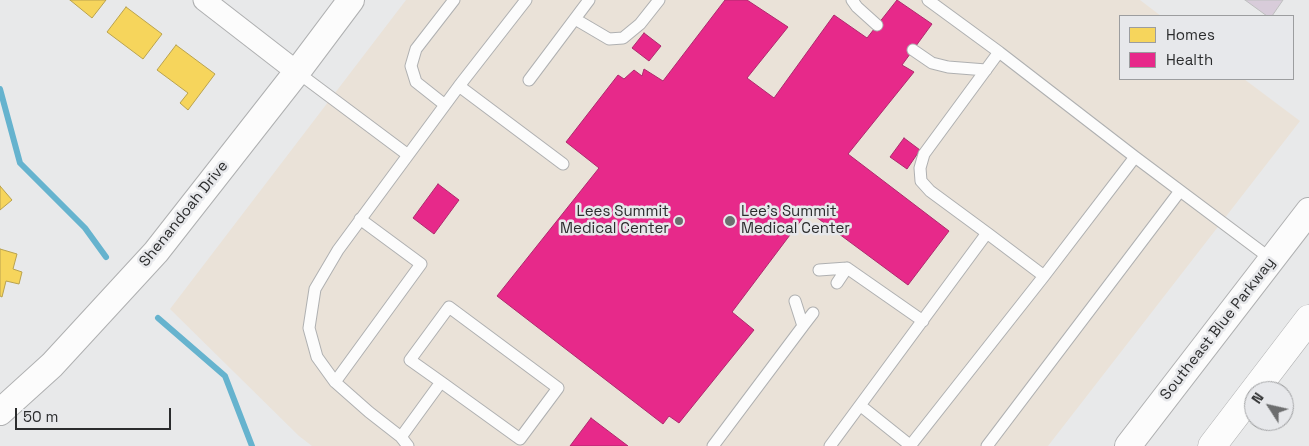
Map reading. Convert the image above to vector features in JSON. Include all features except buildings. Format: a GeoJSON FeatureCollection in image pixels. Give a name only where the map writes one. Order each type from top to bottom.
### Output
{"type":"FeatureCollection","features":[{"type":"Feature","properties":{"kind":"highway"},"geometry":{"type":"LineString","coordinates":[[1212,446],[1309,319]]}},
{"type":"Feature","properties":{"kind":"street"},"geometry":{"type":"LineString","coordinates":[[204,0],[297,72]]}},
{"type":"Feature","properties":{"kind":"street","name":"Shenandoah Drive"},"geometry":{"type":"LineString","coordinates":[[0,412],[52,366],[156,252],[351,0]]}},
{"type":"Feature","properties":{"kind":"street","name":"Southeast Blue Parkway"},"geometry":{"type":"LineString","coordinates":[[1128,446],[1309,211]]}},
{"type":"Feature","properties":{"kind":"lane"},"geometry":{"type":"LineString","coordinates":[[445,105],[416,82],[412,66],[416,49],[454,0]]}},
{"type":"Feature","properties":{"kind":"lane"},"geometry":{"type":"LineString","coordinates":[[440,382],[405,442],[335,382],[317,357],[309,328],[315,289],[338,250],[360,219],[526,0]]}},
{"type":"Feature","properties":{"kind":"lane"},"geometry":{"type":"LineString","coordinates":[[529,80],[589,0]]}},
{"type":"Feature","properties":{"kind":"lane"},"geometry":{"type":"LineString","coordinates":[[575,19],[609,39],[623,38],[640,24],[659,0]]}},
{"type":"Feature","properties":{"kind":"lane"},"geometry":{"type":"LineString","coordinates":[[852,0],[877,25]]}},
{"type":"Feature","properties":{"kind":"lane"},"geometry":{"type":"LineString","coordinates":[[928,0],[1271,260]]}},
{"type":"Feature","properties":{"kind":"lane"},"geometry":{"type":"LineString","coordinates":[[913,50],[932,63],[948,67],[986,70]]}},
{"type":"Feature","properties":{"kind":"lane"},"geometry":{"type":"LineString","coordinates":[[999,52],[924,154],[920,168],[921,181],[930,190],[1044,276]]}},
{"type":"Feature","properties":{"kind":"lane"},"geometry":{"type":"LineString","coordinates":[[297,72],[408,155]]}},
{"type":"Feature","properties":{"kind":"lane"},"geometry":{"type":"LineString","coordinates":[[459,86],[563,164]]}},
{"type":"Feature","properties":{"kind":"lane"},"geometry":{"type":"LineString","coordinates":[[861,406],[911,446],[1134,157]]}},
{"type":"Feature","properties":{"kind":"lane"},"geometry":{"type":"LineString","coordinates":[[987,446],[1180,190]]}},
{"type":"Feature","properties":{"kind":"lane"},"geometry":{"type":"LineString","coordinates":[[335,382],[421,264],[360,219]]}},
{"type":"Feature","properties":{"kind":"lane"},"geometry":{"type":"LineString","coordinates":[[835,445],[861,406],[987,233]]}},
{"type":"Feature","properties":{"kind":"lane"},"geometry":{"type":"LineString","coordinates":[[819,270],[847,268],[923,321]]}},
{"type":"Feature","properties":{"kind":"lane"},"geometry":{"type":"LineString","coordinates":[[837,283],[847,268]]}},
{"type":"Feature","properties":{"kind":"lane"},"geometry":{"type":"LineString","coordinates":[[795,301],[803,326]]}},
{"type":"Feature","properties":{"kind":"lane"},"geometry":{"type":"LineString","coordinates":[[449,307],[558,388],[520,439],[440,382],[410,360],[449,307]]}},
{"type":"Feature","properties":{"kind":"lane"},"geometry":{"type":"LineString","coordinates":[[713,446],[813,313]]}},
{"type":"Feature","properties":{"kind":"shaded area","name":"Lee's Summit Medical Center"},"geometry":{"type":"Polygon","coordinates":[[[406,0],[1140,0],[1160,15],[1119,15],[1119,80],[1245,80],[1300,121],[1048,446],[312,446],[299,436],[170,309],[406,0]]]}},
{"type":"Feature","properties":{"kind":"waterway"},"geometry":{"type":"LineString","coordinates":[[0,89],[20,163],[85,228],[106,257]]}},
{"type":"Feature","properties":{"kind":"waterway"},"geometry":{"type":"LineString","coordinates":[[158,318],[225,376],[252,446]]}},
{"type":"Feature","properties":{"kind":"place","name":"Lees Summit Medical Center"},"geometry":{"type":"Point","coordinates":[679,221]}},
{"type":"Feature","properties":{"kind":"place","name":"Lee's Summit Medical Center"},"geometry":{"type":"Point","coordinates":[730,221]}}]}
